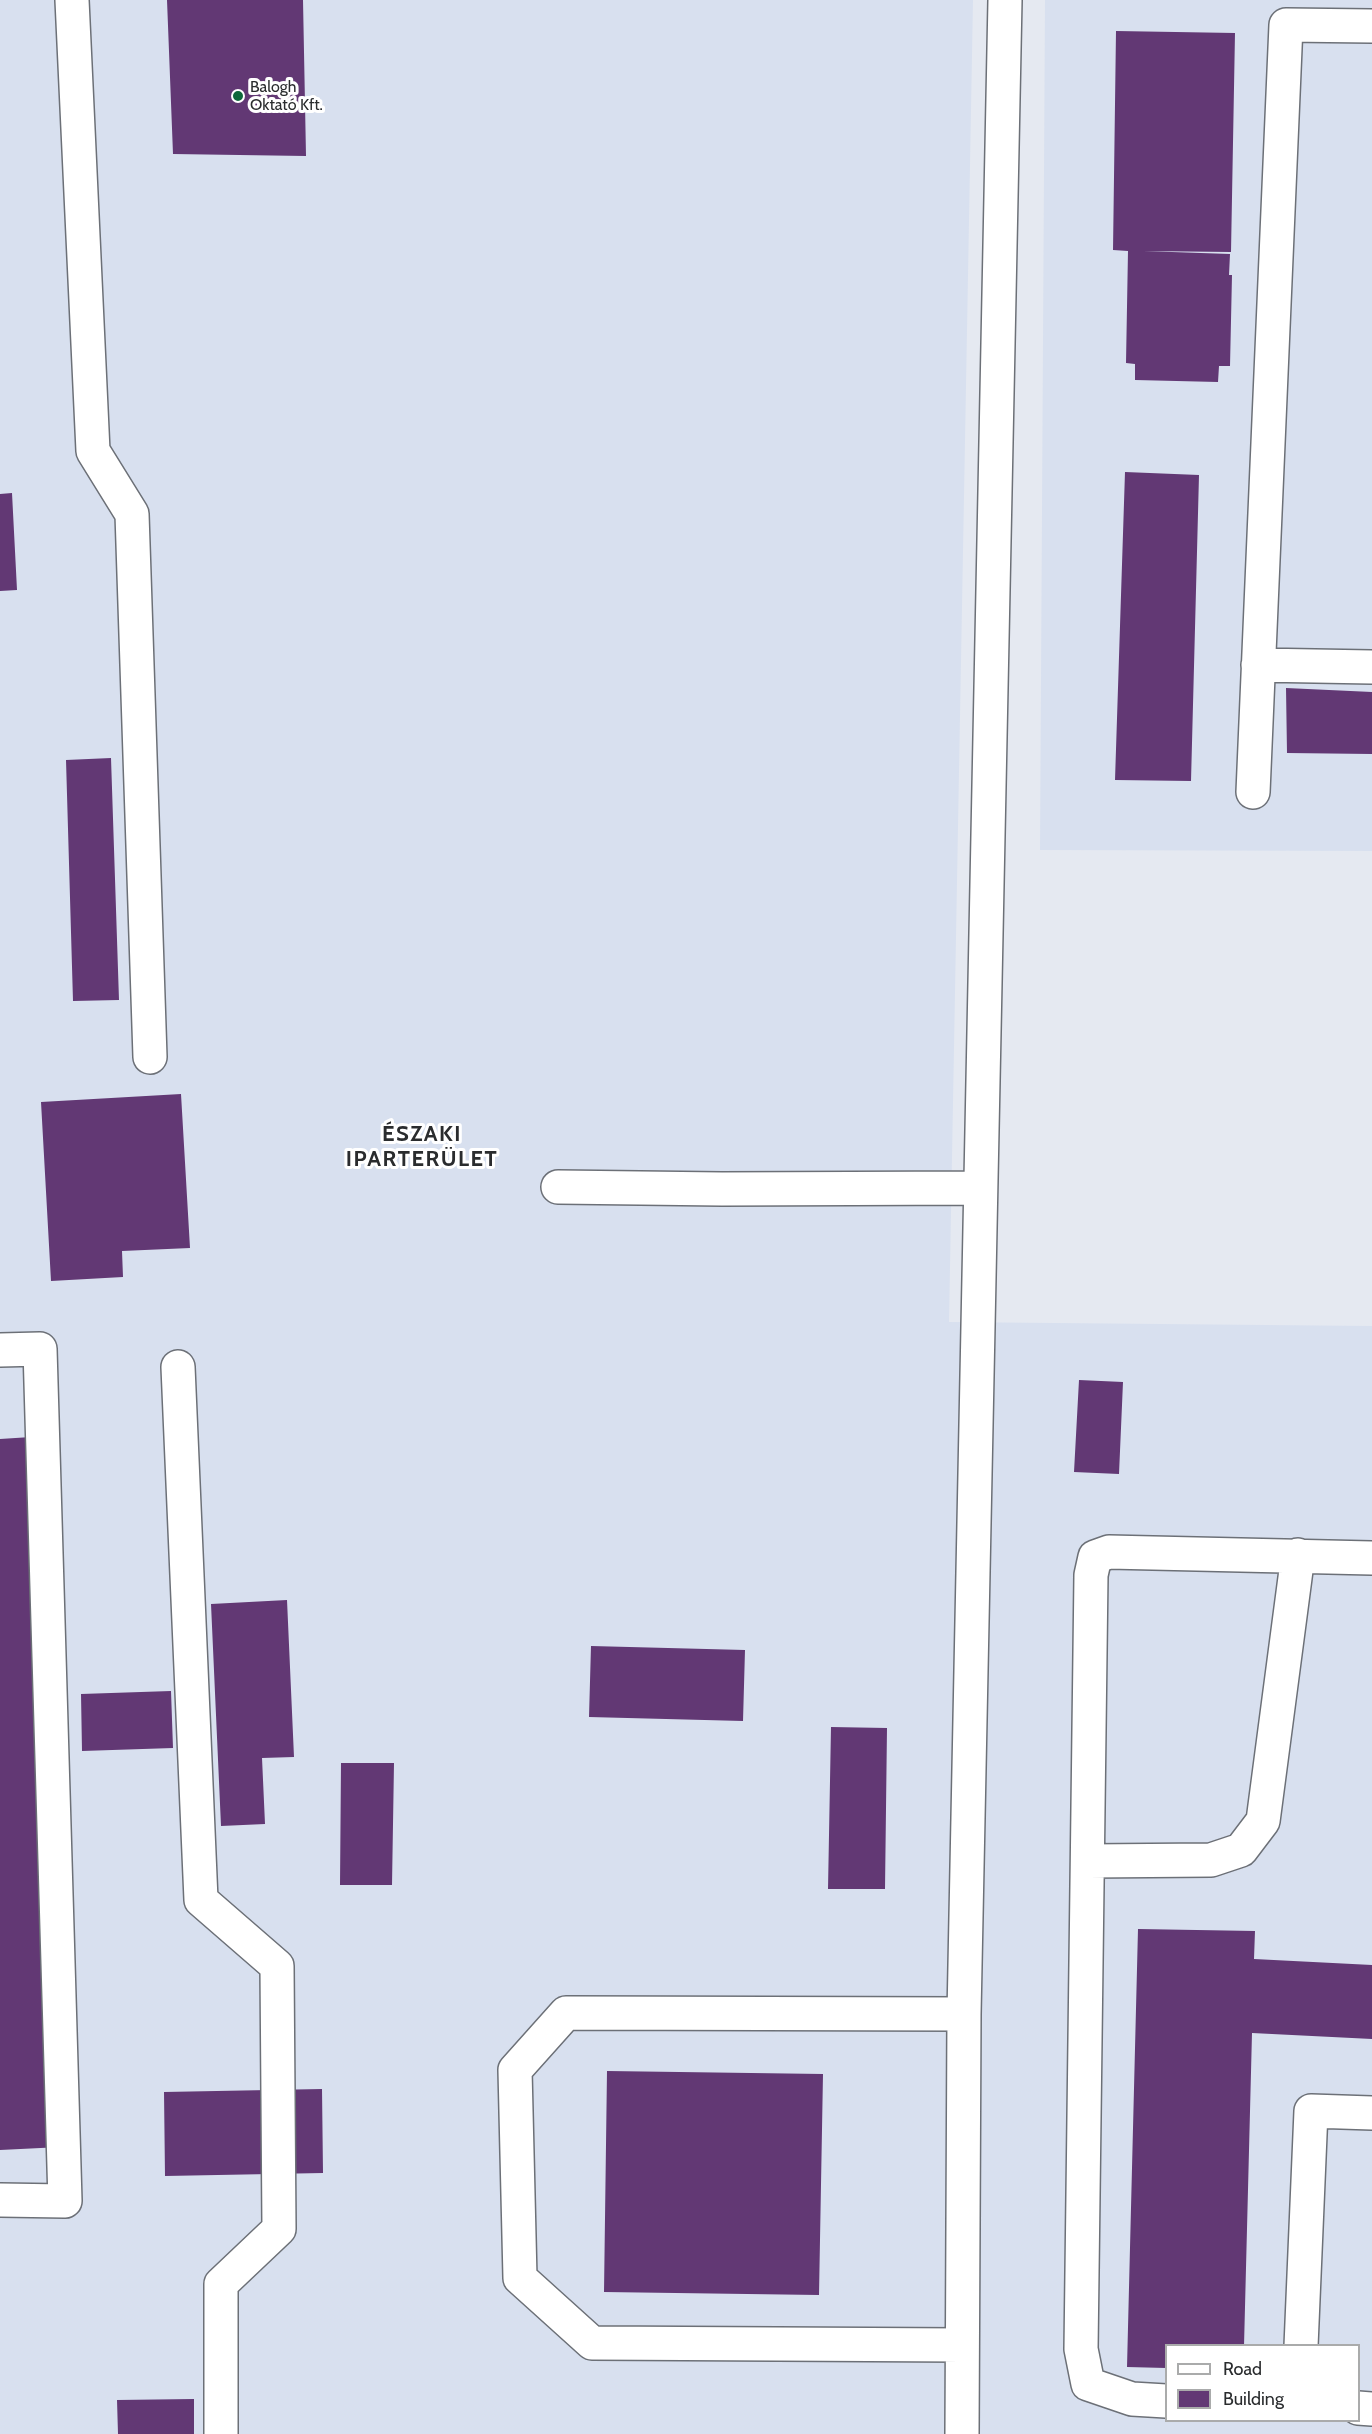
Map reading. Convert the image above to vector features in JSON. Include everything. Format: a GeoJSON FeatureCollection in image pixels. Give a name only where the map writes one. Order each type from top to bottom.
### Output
{"type":"FeatureCollection","features":[{"type":"Feature","properties":{"kind":"lane"},"geometry":{"type":"LineString","coordinates":[[72,0],[93,451],[132,514],[150,1057]]}},
{"type":"Feature","properties":{"kind":"lane"},"geometry":{"type":"LineString","coordinates":[[962,2434],[964,2014],[1005,0]]}},
{"type":"Feature","properties":{"kind":"lane"},"geometry":{"type":"LineString","coordinates":[[1253,792],[1286,25],[1372,26]]}},
{"type":"Feature","properties":{"kind":"lane"},"geometry":{"type":"LineString","coordinates":[[1258,665],[1372,667]]}},
{"type":"Feature","properties":{"kind":"lane"},"geometry":{"type":"LineString","coordinates":[[558,1187],[980,1188]]}},
{"type":"Feature","properties":{"kind":"lane"},"geometry":{"type":"LineString","coordinates":[[0,1350],[40,1349],[65,2201],[0,2200]]}},
{"type":"Feature","properties":{"kind":"lane"},"geometry":{"type":"LineString","coordinates":[[178,1367],[201,1900],[277,1966],[279,2229],[221,2284],[221,2434]]}},
{"type":"Feature","properties":{"kind":"lane"},"geometry":{"type":"LineString","coordinates":[[1165,2401],[1132,2399],[1088,2384],[1081,2349],[1091,1575],[1095,1557],[1109,1552],[1372,1558]]}},
{"type":"Feature","properties":{"kind":"lane"},"geometry":{"type":"LineString","coordinates":[[1089,1862],[1211,1860],[1241,1850],[1263,1821],[1298,1555]]}},
{"type":"Feature","properties":{"kind":"lane"},"geometry":{"type":"LineString","coordinates":[[962,2345],[591,2343],[520,2278],[515,2070],[566,2013],[964,2014]]}},
{"type":"Feature","properties":{"kind":"lane"},"geometry":{"type":"LineString","coordinates":[[1301,2344],[1311,2110],[1372,2113]]}},
{"type":"Feature","properties":{"kind":"shaded area"},"geometry":{"type":"Polygon","coordinates":[[[0,0],[973,0],[949,1322],[1372,1326],[1372,2434],[0,2434],[0,0]]]}},
{"type":"Feature","properties":{"kind":"shaded area"},"geometry":{"type":"Polygon","coordinates":[[[1045,0],[1372,0],[1372,851],[1040,850],[1045,0]]]}},
{"type":"Feature","properties":{"kind":"building","name":"Balogh Oktató Kft."},"geometry":{"type":"Polygon","coordinates":[[[167,0],[303,0],[306,156],[173,154],[167,0]]]}},
{"type":"Feature","properties":{"kind":"building"},"geometry":{"type":"Polygon","coordinates":[[[1116,31],[1235,33],[1231,252],[1143,251],[1230,254],[1229,275],[1232,275],[1230,366],[1219,366],[1218,382],[1135,380],[1135,364],[1126,363],[1128,251],[1113,250],[1116,31]]]}},
{"type":"Feature","properties":{"kind":"building"},"geometry":{"type":"Polygon","coordinates":[[[1125,472],[1199,475],[1191,781],[1115,780],[1125,472]]]}},
{"type":"Feature","properties":{"kind":"building"},"geometry":{"type":"Polygon","coordinates":[[[12,493],[17,590],[0,591],[0,494],[12,493]]]}},
{"type":"Feature","properties":{"kind":"building"},"geometry":{"type":"Polygon","coordinates":[[[1286,688],[1372,692],[1372,754],[1287,753],[1286,688]]]}},
{"type":"Feature","properties":{"kind":"building"},"geometry":{"type":"Polygon","coordinates":[[[111,758],[119,1000],[73,1001],[66,760],[111,758]]]}},
{"type":"Feature","properties":{"kind":"building"},"geometry":{"type":"Polygon","coordinates":[[[181,1094],[190,1248],[122,1251],[123,1277],[51,1281],[41,1102],[181,1094]]]}},
{"type":"Feature","properties":{"kind":"building"},"geometry":{"type":"Polygon","coordinates":[[[1079,1380],[1123,1382],[1119,1474],[1074,1472],[1079,1380]]]}},
{"type":"Feature","properties":{"kind":"building"},"geometry":{"type":"Polygon","coordinates":[[[31,1437],[61,2147],[0,2150],[0,1439],[31,1437]]]}},
{"type":"Feature","properties":{"kind":"building"},"geometry":{"type":"Polygon","coordinates":[[[287,1600],[294,1757],[262,1758],[265,1824],[221,1826],[211,1604],[287,1600]]]}},
{"type":"Feature","properties":{"kind":"building"},"geometry":{"type":"Polygon","coordinates":[[[591,1646],[745,1650],[743,1721],[589,1717],[591,1646]]]}},
{"type":"Feature","properties":{"kind":"building"},"geometry":{"type":"Polygon","coordinates":[[[171,1691],[173,1748],[82,1751],[81,1694],[171,1691]]]}},
{"type":"Feature","properties":{"kind":"building"},"geometry":{"type":"Polygon","coordinates":[[[831,1727],[887,1728],[885,1889],[828,1889],[831,1727]]]}},
{"type":"Feature","properties":{"kind":"building"},"geometry":{"type":"Polygon","coordinates":[[[341,1763],[394,1763],[392,1885],[340,1885],[341,1763]]]}},
{"type":"Feature","properties":{"kind":"building"},"geometry":{"type":"Polygon","coordinates":[[[1138,1929],[1255,1931],[1254,1959],[1372,1965],[1372,2039],[1252,2033],[1244,2344],[1165,2344],[1165,2368],[1127,2367],[1138,1929]]]}},
{"type":"Feature","properties":{"kind":"building"},"geometry":{"type":"Polygon","coordinates":[[[607,2071],[823,2074],[819,2295],[604,2292],[607,2071]]]}},
{"type":"Feature","properties":{"kind":"building"},"geometry":{"type":"Polygon","coordinates":[[[322,2089],[323,2173],[165,2176],[164,2092],[322,2089]]]}},
{"type":"Feature","properties":{"kind":"building"},"geometry":{"type":"Polygon","coordinates":[[[194,2399],[194,2434],[118,2434],[117,2400],[194,2399]]]}},
{"type":"Feature","properties":{"kind":"place","name":"Balogh Oktató Kft."},"geometry":{"type":"Point","coordinates":[238,96]}},
{"type":"Feature","properties":{"kind":"district","name":"ÉSZAKI IPARTERÜLET"},"geometry":{"type":"Point","coordinates":[422,1148]}}]}
